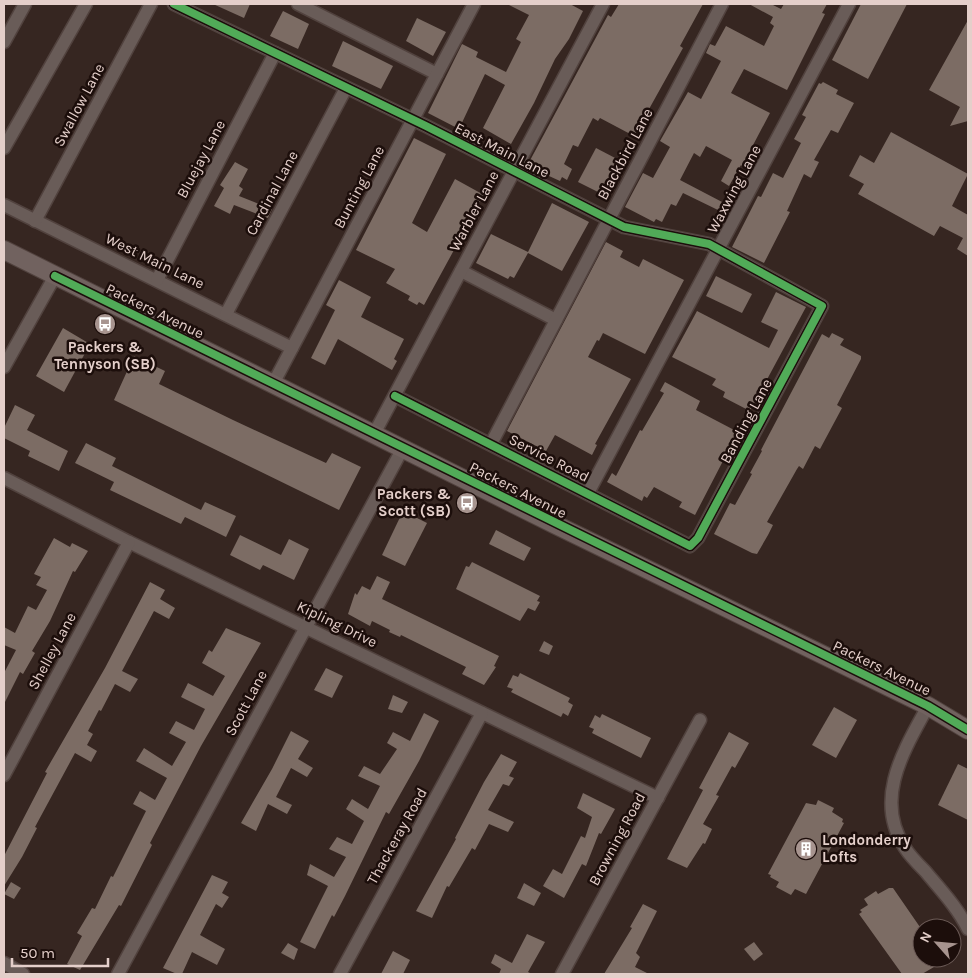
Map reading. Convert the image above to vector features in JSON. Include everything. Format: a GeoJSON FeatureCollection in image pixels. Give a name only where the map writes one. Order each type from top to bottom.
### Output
{"type":"FeatureCollection","features":[{"type":"Feature","properties":{"kind":"main road","name":"Packers Avenue"},"geometry":{"type":"LineString","coordinates":[[4,250],[928,706],[968,730]]}},
{"type":"Feature","properties":{"kind":"main road","name":"Packers Avenue"},"geometry":{"type":"LineString","coordinates":[[928,706],[968,718]]}},
{"type":"Feature","properties":{"kind":"street"},"geometry":{"type":"LineString","coordinates":[[4,42],[25,4]]}},
{"type":"Feature","properties":{"kind":"street"},"geometry":{"type":"LineString","coordinates":[[4,148],[86,4]]}},
{"type":"Feature","properties":{"kind":"street","name":"Swallow Lane"},"geometry":{"type":"LineString","coordinates":[[35,221],[151,4]]}},
{"type":"Feature","properties":{"kind":"street","name":"East Main Lane"},"geometry":{"type":"LineString","coordinates":[[174,4],[624,228],[709,244],[822,306]]}},
{"type":"Feature","properties":{"kind":"street"},"geometry":{"type":"LineString","coordinates":[[298,4],[437,74]]}},
{"type":"Feature","properties":{"kind":"street","name":"Bunting Lane"},"geometry":{"type":"LineString","coordinates":[[273,384],[474,4]]}},
{"type":"Feature","properties":{"kind":"street","name":"Warbler Lane"},"geometry":{"type":"LineString","coordinates":[[374,434],[603,4]]}},
{"type":"Feature","properties":{"kind":"street","name":"Blackbird Lane"},"geometry":{"type":"LineString","coordinates":[[491,444],[722,4]]}},
{"type":"Feature","properties":{"kind":"street","name":"Waxwing Lane"},"geometry":{"type":"LineString","coordinates":[[588,493],[849,4]]}},
{"type":"Feature","properties":{"kind":"street","name":"Bluejay Lane"},"geometry":{"type":"LineString","coordinates":[[156,280],[275,53]]}},
{"type":"Feature","properties":{"kind":"street","name":"Cardinal Lane"},"geometry":{"type":"LineString","coordinates":[[226,314],[346,88]]}},
{"type":"Feature","properties":{"kind":"street","name":"West Main Lane"},"geometry":{"type":"LineString","coordinates":[[4,205],[292,348]]}},
{"type":"Feature","properties":{"kind":"street"},"geometry":{"type":"LineString","coordinates":[[461,270],[556,320]]}},
{"type":"Feature","properties":{"kind":"street"},"geometry":{"type":"LineString","coordinates":[[4,367],[55,276]]}},
{"type":"Feature","properties":{"kind":"street","name":"Banding Lane"},"geometry":{"type":"LineString","coordinates":[[690,546],[698,538],[822,306]]}},
{"type":"Feature","properties":{"kind":"street","name":"Service Road"},"geometry":{"type":"LineString","coordinates":[[394,396],[690,546]]}},
{"type":"Feature","properties":{"kind":"street","name":"Scott Lane"},"geometry":{"type":"LineString","coordinates":[[118,974],[403,448]]}},
{"type":"Feature","properties":{"kind":"street","name":"Kipling Drive"},"geometry":{"type":"LineString","coordinates":[[4,478],[130,542],[658,798]]}},
{"type":"Feature","properties":{"kind":"street","name":"Shelley Lane"},"geometry":{"type":"LineString","coordinates":[[4,775],[130,542]]}},
{"type":"Feature","properties":{"kind":"street"},"geometry":{"type":"LineString","coordinates":[[928,706],[893,779],[890,794],[892,817],[905,849],[949,900],[968,929]]}},
{"type":"Feature","properties":{"kind":"street","name":"Thackeray Road"},"geometry":{"type":"LineString","coordinates":[[340,974],[482,714]]}},
{"type":"Feature","properties":{"kind":"street","name":"Browning Road"},"geometry":{"type":"LineString","coordinates":[[562,974],[700,720]]}},
{"type":"Feature","properties":{"kind":"street"},"geometry":{"type":"LineString","coordinates":[[4,963],[23,974]]}},
{"type":"Feature","properties":{"kind":"building"},"geometry":{"type":"Polygon","coordinates":[[[213,4],[250,4],[244,18],[213,4]]]}},
{"type":"Feature","properties":{"kind":"building"},"geometry":{"type":"Polygon","coordinates":[[[507,4],[570,4],[583,11],[569,39],[555,59],[534,103],[511,144],[483,128],[505,85],[485,74],[459,129],[428,113],[462,44],[478,52],[476,57],[506,72],[521,42],[516,39],[529,15],[507,4]]]}},
{"type":"Feature","properties":{"kind":"building"},"geometry":{"type":"Polygon","coordinates":[[[619,4],[703,4],[680,46],[683,48],[634,136],[600,118],[598,121],[593,118],[578,147],[573,145],[564,164],[572,169],[567,180],[562,177],[560,181],[527,166],[608,15],[611,17],[619,4]]]}},
{"type":"Feature","properties":{"kind":"building"},"geometry":{"type":"Polygon","coordinates":[[[749,4],[771,4],[781,9],[784,4],[827,4],[822,13],[825,14],[787,90],[744,69],[731,93],[770,113],[742,166],[729,186],[721,181],[732,160],[706,146],[700,157],[694,153],[680,180],[724,203],[720,211],[683,193],[676,206],[671,204],[662,222],[656,219],[654,222],[625,207],[643,173],[653,178],[670,147],[660,141],[688,92],[701,99],[721,61],[706,53],[710,44],[715,46],[726,26],[764,46],[774,26],[770,23],[773,17],[749,4]]]}},
{"type":"Feature","properties":{"kind":"building"},"geometry":{"type":"Polygon","coordinates":[[[861,4],[907,4],[868,79],[832,60],[861,4]]]}},
{"type":"Feature","properties":{"kind":"building"},"geometry":{"type":"Polygon","coordinates":[[[283,11],[309,24],[298,49],[270,36],[283,11]]]}},
{"type":"Feature","properties":{"kind":"building"},"geometry":{"type":"Polygon","coordinates":[[[417,18],[446,32],[433,56],[406,41],[417,18]]]}},
{"type":"Feature","properties":{"kind":"building"},"geometry":{"type":"Polygon","coordinates":[[[968,20],[968,121],[950,126],[960,107],[929,90],[968,20]]]}},
{"type":"Feature","properties":{"kind":"building"},"geometry":{"type":"Polygon","coordinates":[[[343,41],[393,66],[381,89],[332,66],[343,41]]]}},
{"type":"Feature","properties":{"kind":"building"},"geometry":{"type":"Polygon","coordinates":[[[823,82],[838,90],[836,94],[854,103],[838,133],[831,130],[814,160],[819,162],[811,178],[804,174],[787,211],[790,212],[764,263],[732,247],[758,196],[761,197],[773,173],[783,178],[801,143],[794,139],[806,117],[802,115],[819,83],[823,82]]]}},
{"type":"Feature","properties":{"kind":"building"},"geometry":{"type":"Polygon","coordinates":[[[891,132],[968,174],[952,206],[968,215],[968,256],[957,249],[963,238],[940,226],[934,236],[858,194],[864,184],[849,176],[860,155],[874,163],[891,132]]]}},
{"type":"Feature","properties":{"kind":"building"},"geometry":{"type":"Polygon","coordinates":[[[414,138],[446,154],[412,223],[427,232],[455,179],[484,195],[424,305],[419,302],[417,305],[408,300],[410,296],[386,283],[395,269],[356,250],[414,138]]]}},
{"type":"Feature","properties":{"kind":"building"},"geometry":{"type":"Polygon","coordinates":[[[596,148],[619,160],[602,194],[578,182],[596,148]]]}},
{"type":"Feature","properties":{"kind":"building"},"geometry":{"type":"Polygon","coordinates":[[[235,162],[248,169],[239,186],[243,189],[239,196],[272,209],[268,218],[234,205],[230,214],[214,206],[224,188],[220,185],[235,162]]]}},
{"type":"Feature","properties":{"kind":"building"},"geometry":{"type":"Polygon","coordinates":[[[552,203],[589,222],[562,271],[528,253],[514,278],[510,276],[508,279],[476,263],[491,234],[528,252],[552,203]]]}},
{"type":"Feature","properties":{"kind":"building"},"geometry":{"type":"Polygon","coordinates":[[[606,242],[623,251],[620,257],[639,267],[643,259],[684,280],[645,354],[603,333],[588,357],[631,379],[595,444],[597,445],[592,455],[555,435],[546,451],[507,431],[606,242]]]}},
{"type":"Feature","properties":{"kind":"building"},"geometry":{"type":"Polygon","coordinates":[[[716,276],[752,294],[742,313],[706,296],[716,276]]]}},
{"type":"Feature","properties":{"kind":"building"},"geometry":{"type":"Polygon","coordinates":[[[339,280],[371,297],[361,317],[404,339],[394,359],[397,361],[392,370],[338,339],[325,365],[311,358],[335,310],[326,305],[339,280]]]}},
{"type":"Feature","properties":{"kind":"building"},"geometry":{"type":"Polygon","coordinates":[[[776,292],[806,307],[750,411],[723,397],[725,392],[712,385],[716,379],[672,357],[697,311],[769,348],[778,330],[761,322],[776,292]]]}},
{"type":"Feature","properties":{"kind":"building"},"geometry":{"type":"Polygon","coordinates":[[[63,328],[90,344],[64,392],[36,376],[63,328]]]}},
{"type":"Feature","properties":{"kind":"building"},"geometry":{"type":"Polygon","coordinates":[[[832,333],[844,339],[840,345],[861,356],[861,359],[837,405],[842,408],[820,449],[815,446],[803,469],[799,466],[797,469],[767,522],[773,525],[768,535],[757,554],[752,553],[714,534],[730,503],[735,505],[752,474],[750,473],[761,450],[822,334],[829,338],[832,333]]]}},
{"type":"Feature","properties":{"kind":"building"},"geometry":{"type":"Polygon","coordinates":[[[134,356],[165,371],[159,384],[326,463],[332,453],[361,467],[339,510],[114,400],[134,356]]]}},
{"type":"Feature","properties":{"kind":"building"},"geometry":{"type":"Polygon","coordinates":[[[665,382],[700,401],[696,410],[738,432],[695,515],[679,507],[682,502],[654,487],[647,498],[644,496],[642,501],[607,482],[612,473],[616,476],[640,430],[642,431],[664,393],[660,391],[665,382]]]}},
{"type":"Feature","properties":{"kind":"building"},"geometry":{"type":"Polygon","coordinates":[[[15,405],[35,415],[27,430],[68,451],[59,471],[28,456],[30,451],[4,438],[4,428],[15,405]]]}},
{"type":"Feature","properties":{"kind":"building"},"geometry":{"type":"Polygon","coordinates":[[[86,443],[116,458],[112,466],[201,510],[205,502],[236,516],[226,537],[185,517],[181,524],[110,490],[114,482],[75,463],[86,443]]]}},
{"type":"Feature","properties":{"kind":"building"},"geometry":{"type":"Polygon","coordinates":[[[403,511],[427,523],[405,566],[382,555],[403,511]]]}},
{"type":"Feature","properties":{"kind":"building"},"geometry":{"type":"Polygon","coordinates":[[[496,530],[531,548],[524,561],[489,544],[496,530]]]}},
{"type":"Feature","properties":{"kind":"building"},"geometry":{"type":"Polygon","coordinates":[[[240,535],[281,555],[289,539],[309,549],[294,580],[263,565],[260,570],[230,555],[240,535]]]}},
{"type":"Feature","properties":{"kind":"building"},"geometry":{"type":"Polygon","coordinates":[[[54,538],[70,547],[72,543],[88,551],[75,572],[73,571],[50,621],[32,651],[35,653],[23,674],[20,672],[4,704],[4,673],[16,650],[4,645],[4,627],[15,633],[28,606],[36,610],[47,590],[36,585],[41,577],[34,574],[54,538]]]}},
{"type":"Feature","properties":{"kind":"building"},"geometry":{"type":"Polygon","coordinates":[[[472,562],[540,596],[537,601],[540,602],[535,611],[528,608],[520,621],[456,589],[466,566],[469,567],[472,562]]]}},
{"type":"Feature","properties":{"kind":"building"},"geometry":{"type":"Polygon","coordinates":[[[377,576],[390,582],[382,599],[499,656],[494,666],[496,667],[484,685],[462,674],[466,667],[401,635],[400,637],[389,632],[390,630],[372,621],[370,626],[348,614],[355,593],[357,595],[362,586],[370,590],[377,576]]]}},
{"type":"Feature","properties":{"kind":"building"},"geometry":{"type":"Polygon","coordinates":[[[150,582],[165,590],[160,599],[175,608],[169,619],[154,611],[122,671],[138,679],[130,692],[115,684],[88,731],[93,734],[87,745],[97,751],[91,762],[75,753],[35,827],[37,828],[22,857],[4,886],[4,856],[47,773],[45,772],[105,668],[150,582]]]}},
{"type":"Feature","properties":{"kind":"building"},"geometry":{"type":"Polygon","coordinates":[[[226,628],[261,643],[201,746],[150,843],[152,845],[121,906],[119,905],[80,970],[67,964],[82,936],[77,933],[92,908],[95,909],[146,811],[133,804],[140,791],[155,800],[167,778],[136,761],[144,748],[172,766],[186,742],[169,733],[176,721],[194,730],[205,709],[181,697],[188,683],[213,696],[225,676],[202,663],[209,650],[212,652],[226,628]]]}},
{"type":"Feature","properties":{"kind":"building"},"geometry":{"type":"Polygon","coordinates":[[[544,641],[553,646],[549,655],[539,651],[544,641]]]}},
{"type":"Feature","properties":{"kind":"building"},"geometry":{"type":"Polygon","coordinates":[[[326,668],[343,676],[332,698],[314,690],[326,668]]]}},
{"type":"Feature","properties":{"kind":"building"},"geometry":{"type":"Polygon","coordinates":[[[520,673],[570,698],[568,702],[573,705],[568,716],[563,713],[561,717],[511,692],[513,689],[507,687],[513,675],[518,677],[520,673]]]}},
{"type":"Feature","properties":{"kind":"building"},"geometry":{"type":"Polygon","coordinates":[[[393,695],[408,702],[402,713],[388,709],[393,695]]]}},
{"type":"Feature","properties":{"kind":"building"},"geometry":{"type":"Polygon","coordinates":[[[834,707],[857,720],[836,758],[812,745],[834,707]]]}},
{"type":"Feature","properties":{"kind":"building"},"geometry":{"type":"Polygon","coordinates":[[[424,713],[439,721],[419,761],[389,814],[386,812],[345,896],[334,917],[332,915],[315,949],[300,942],[328,886],[307,875],[310,864],[334,877],[346,857],[329,849],[337,837],[352,844],[364,821],[346,809],[352,799],[368,809],[380,786],[358,776],[364,766],[380,774],[397,749],[387,743],[393,732],[410,741],[424,713]]]}},
{"type":"Feature","properties":{"kind":"building"},"geometry":{"type":"Polygon","coordinates":[[[602,714],[651,738],[641,758],[592,733],[594,729],[589,727],[595,715],[600,718],[602,714]]]}},
{"type":"Feature","properties":{"kind":"building"},"geometry":{"type":"Polygon","coordinates":[[[291,731],[309,741],[298,759],[313,768],[307,777],[291,768],[276,797],[292,805],[287,814],[268,804],[256,831],[241,823],[291,731]]]}},
{"type":"Feature","properties":{"kind":"building"},"geometry":{"type":"Polygon","coordinates":[[[729,732],[749,743],[735,768],[732,766],[716,795],[719,796],[703,824],[712,829],[705,844],[703,843],[687,868],[667,859],[703,790],[699,788],[729,732]]]}},
{"type":"Feature","properties":{"kind":"building"},"geometry":{"type":"Polygon","coordinates":[[[501,754],[517,762],[509,776],[514,778],[509,786],[503,784],[488,810],[514,822],[508,832],[489,824],[475,850],[472,848],[449,887],[447,886],[432,918],[416,911],[456,839],[484,782],[501,754]]]}},
{"type":"Feature","properties":{"kind":"building"},"geometry":{"type":"Polygon","coordinates":[[[958,764],[968,769],[968,820],[938,805],[958,764]]]}},
{"type":"Feature","properties":{"kind":"building"},"geometry":{"type":"Polygon","coordinates":[[[583,793],[615,809],[601,834],[599,833],[586,866],[582,864],[564,898],[543,886],[553,869],[562,874],[581,836],[585,838],[592,817],[577,808],[583,793]]]}},
{"type":"Feature","properties":{"kind":"building","name":"Londonderry Lofts"},"geometry":{"type":"Polygon","coordinates":[[[818,800],[834,808],[832,812],[843,819],[842,822],[844,823],[806,894],[795,889],[791,895],[776,887],[779,882],[768,874],[806,803],[816,805],[818,800]]]}},
{"type":"Feature","properties":{"kind":"building"},"geometry":{"type":"Polygon","coordinates":[[[212,875],[228,882],[222,893],[229,897],[222,908],[216,904],[200,935],[225,949],[217,965],[192,952],[182,974],[177,974],[163,968],[212,875]]]}},
{"type":"Feature","properties":{"kind":"building"},"geometry":{"type":"Polygon","coordinates":[[[11,882],[21,888],[14,899],[4,894],[11,882]]]}},
{"type":"Feature","properties":{"kind":"building"},"geometry":{"type":"Polygon","coordinates":[[[524,883],[541,893],[534,906],[517,898],[524,883]]]}},
{"type":"Feature","properties":{"kind":"building","name":"Londonderry Lofts"},"geometry":{"type":"Polygon","coordinates":[[[893,888],[914,918],[912,918],[912,968],[932,968],[922,974],[902,974],[859,914],[862,912],[860,910],[868,905],[864,899],[876,891],[878,894],[893,888]]]}},
{"type":"Feature","properties":{"kind":"building"},"geometry":{"type":"Polygon","coordinates":[[[643,904],[657,911],[636,953],[640,957],[635,967],[649,974],[604,974],[632,928],[630,927],[643,904]]]}},
{"type":"Feature","properties":{"kind":"building"},"geometry":{"type":"Polygon","coordinates":[[[527,934],[545,942],[528,972],[532,974],[499,974],[501,969],[491,963],[495,954],[512,963],[527,934]]]}},
{"type":"Feature","properties":{"kind":"building"},"geometry":{"type":"Polygon","coordinates":[[[754,942],[763,954],[754,961],[744,949],[754,942]]]}},
{"type":"Feature","properties":{"kind":"building"},"geometry":{"type":"Polygon","coordinates":[[[288,943],[298,949],[294,960],[281,953],[288,943]]]}},
{"type":"Feature","properties":{"kind":"building"},"geometry":{"type":"Polygon","coordinates":[[[393,951],[410,960],[403,974],[381,974],[393,951]]]}},
{"type":"Feature","properties":{"kind":"cycle path"},"geometry":{"type":"LineString","coordinates":[[174,4],[426,126],[624,227],[709,244],[822,306],[698,538],[690,546],[395,396]]}},
{"type":"Feature","properties":{"kind":"cycle path"},"geometry":{"type":"LineString","coordinates":[[55,276],[928,706],[968,730]]}},
{"type":"Feature","properties":{"kind":"place","name":"Packers & Tennyson (SB)"},"geometry":{"type":"Point","coordinates":[105,324]}},
{"type":"Feature","properties":{"kind":"place","name":"Packers & Scott (SB)"},"geometry":{"type":"Point","coordinates":[467,503]}},
{"type":"Feature","properties":{"kind":"place","name":"Londonderry Lofts"},"geometry":{"type":"Point","coordinates":[806,849]}}]}
